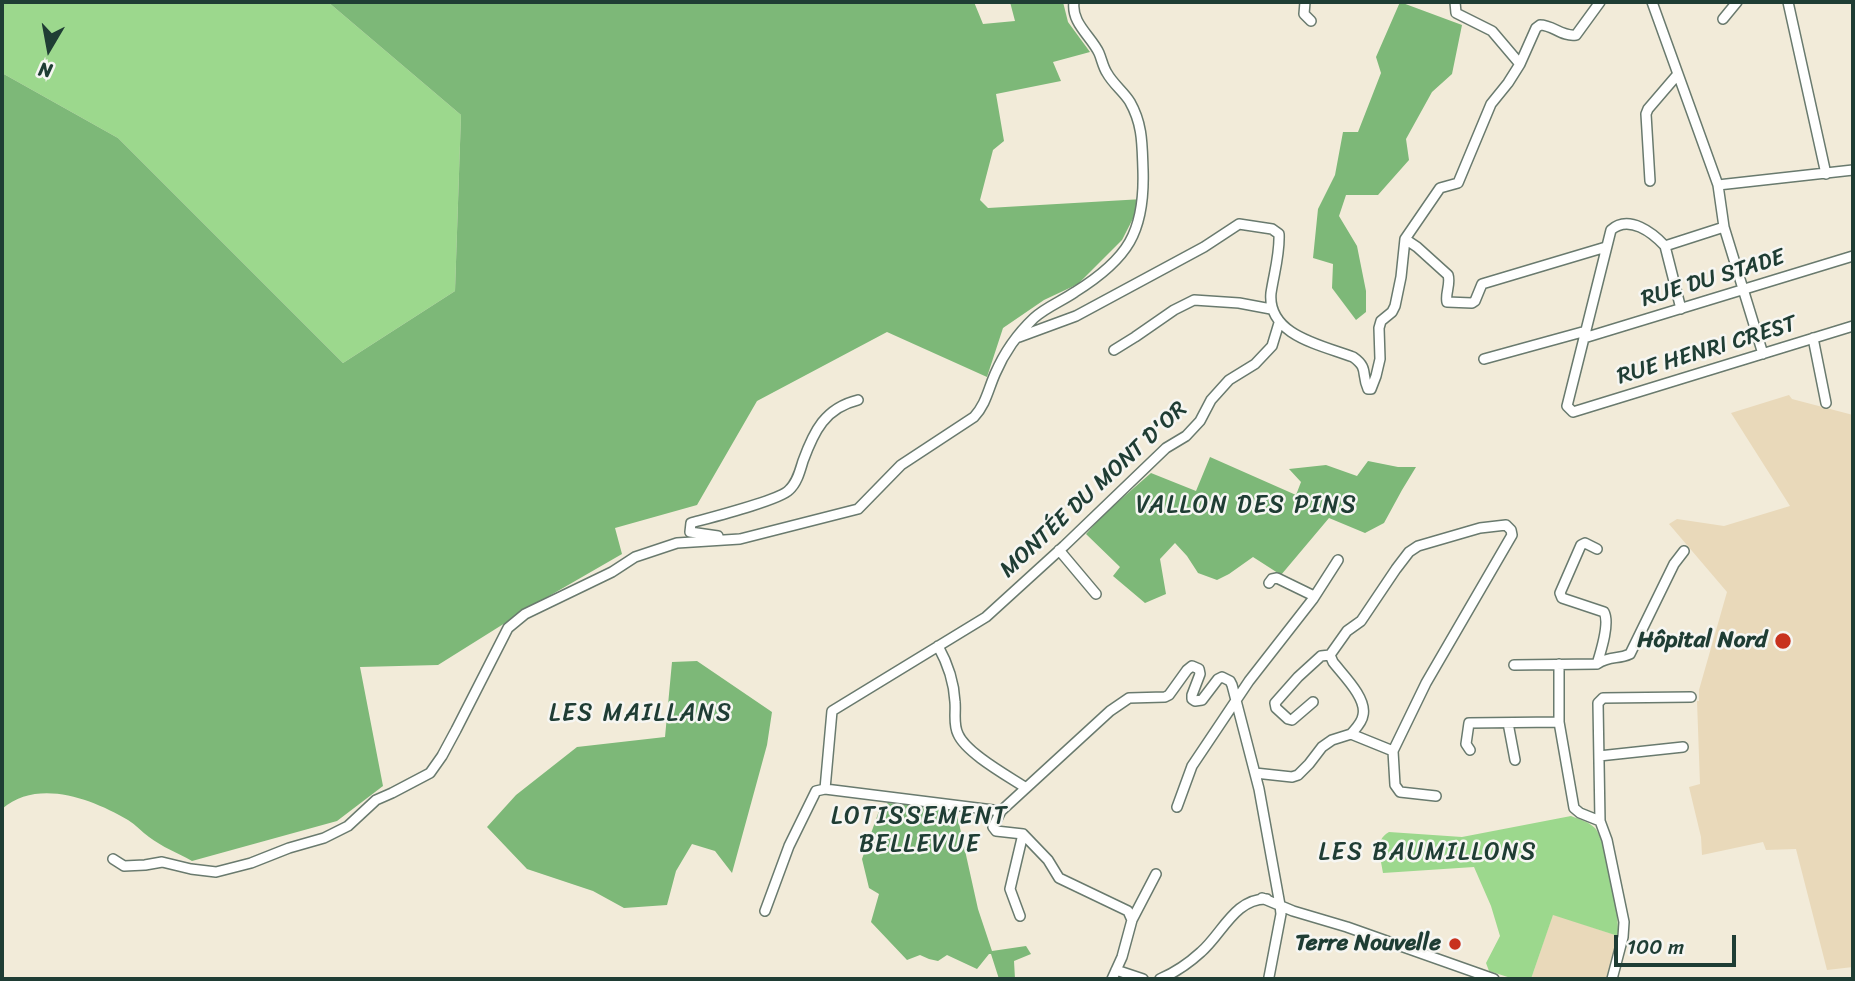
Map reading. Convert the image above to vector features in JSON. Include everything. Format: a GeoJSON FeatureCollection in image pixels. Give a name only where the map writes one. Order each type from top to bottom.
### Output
{"type":"FeatureCollection","features":[{"type":"Feature","properties":{"kind":"street"},"geometry":{"type":"LineString","coordinates":[[113,859],[124,866],[162,862],[216,872],[324,838],[348,826],[376,800],[430,773],[456,730],[508,628],[525,614],[612,572],[635,557],[677,543],[740,539],[858,509],[901,465],[974,417],[988,397],[994,376],[1016,338],[1035,317],[1091,282],[1110,266],[1134,236],[1141,214],[1144,193],[1142,139],[1138,117],[1128,99],[1106,73],[1098,51],[1076,18],[1074,2]]}},
{"type":"Feature","properties":{"kind":"street"},"geometry":{"type":"LineString","coordinates":[[1304,2],[1304,14],[1311,21]]}},
{"type":"Feature","properties":{"kind":"street"},"geometry":{"type":"LineString","coordinates":[[1455,2],[1456,13],[1492,31],[1520,64]]}},
{"type":"Feature","properties":{"kind":"street"},"geometry":{"type":"LineString","coordinates":[[1016,338],[1076,316],[1204,247],[1239,224],[1272,229],[1279,234],[1280,248],[1271,294],[1271,309],[1279,323],[1299,337],[1360,362],[1365,370],[1366,386],[1371,389],[1380,359],[1378,328],[1395,306],[1405,239],[1440,188],[1458,183],[1491,104],[1520,64],[1536,28],[1546,25],[1569,36],[1576,35],[1601,2]]}},
{"type":"Feature","properties":{"kind":"street"},"geometry":{"type":"LineString","coordinates":[[1652,2],[1718,185],[1724,227],[1763,354]]}},
{"type":"Feature","properties":{"kind":"street"},"geometry":{"type":"LineString","coordinates":[[1723,19],[1737,2]]}},
{"type":"Feature","properties":{"kind":"street"},"geometry":{"type":"LineString","coordinates":[[1788,2],[1826,174]]}},
{"type":"Feature","properties":{"kind":"street"},"geometry":{"type":"LineString","coordinates":[[1650,181],[1646,114],[1678,74]]}},
{"type":"Feature","properties":{"kind":"street"},"geometry":{"type":"LineString","coordinates":[[1718,185],[1853,170]]}},
{"type":"Feature","properties":{"kind":"street"},"geometry":{"type":"LineString","coordinates":[[1585,335],[1606,247],[1611,230],[1616,226],[1627,224],[1650,232],[1665,246],[1681,309]]}},
{"type":"Feature","properties":{"kind":"street"},"geometry":{"type":"LineString","coordinates":[[1665,246],[1724,227]]}},
{"type":"Feature","properties":{"kind":"street"},"geometry":{"type":"LineString","coordinates":[[1405,239],[1448,275],[1450,281],[1447,302],[1472,303],[1482,284],[1606,247]]}},
{"type":"Feature","properties":{"kind":"street","name":"RUE DU STADE"},"geometry":{"type":"LineString","coordinates":[[1484,359],[1681,309],[1853,256]]}},
{"type":"Feature","properties":{"kind":"street"},"geometry":{"type":"LineString","coordinates":[[1114,350],[1194,300],[1239,303],[1271,309]]}},
{"type":"Feature","properties":{"kind":"street","name":"MONTÉE DU MONT D'OR"},"geometry":{"type":"LineString","coordinates":[[825,789],[832,711],[986,617],[1166,448],[1186,436],[1229,380],[1255,364],[1272,346],[1279,323]]}},
{"type":"Feature","properties":{"kind":"street","name":"RUE HENRI CREST"},"geometry":{"type":"LineString","coordinates":[[1585,335],[1567,406],[1573,412],[1853,326]]}},
{"type":"Feature","properties":{"kind":"street"},"geometry":{"type":"LineString","coordinates":[[1813,338],[1826,403]]}},
{"type":"Feature","properties":{"kind":"street"},"geometry":{"type":"LineString","coordinates":[[751,536],[714,536],[690,532],[691,523],[788,492],[797,478],[809,443],[822,420],[844,403],[858,400]]}},
{"type":"Feature","properties":{"kind":"street"},"geometry":{"type":"LineString","coordinates":[[1312,702],[1292,719],[1288,719],[1276,708],[1275,703],[1321,656],[1330,655],[1347,631],[1361,621],[1409,552],[1418,546],[1480,528],[1506,525],[1512,535],[1426,683],[1393,751],[1395,785],[1400,792],[1436,796]]}},
{"type":"Feature","properties":{"kind":"street"},"geometry":{"type":"LineString","coordinates":[[1597,549],[1585,543],[1581,545],[1560,593],[1562,598],[1604,611],[1607,617],[1605,637],[1597,664]]}},
{"type":"Feature","properties":{"kind":"street"},"geometry":{"type":"LineString","coordinates":[[1059,550],[1096,594]]}},
{"type":"Feature","properties":{"kind":"street"},"geometry":{"type":"LineString","coordinates":[[1514,665],[1597,664],[1606,658],[1630,654],[1674,564],[1684,551]]}},
{"type":"Feature","properties":{"kind":"street"},"geometry":{"type":"LineString","coordinates":[[1177,807],[1192,766],[1250,681],[1313,600],[1338,560]]}},
{"type":"Feature","properties":{"kind":"street"},"geometry":{"type":"LineString","coordinates":[[1269,583],[1275,577],[1314,596]]}},
{"type":"Feature","properties":{"kind":"street"},"geometry":{"type":"LineString","coordinates":[[938,646],[951,673],[958,735],[968,749],[1026,788]]}},
{"type":"Feature","properties":{"kind":"street"},"geometry":{"type":"LineString","coordinates":[[1255,773],[1292,777],[1298,775],[1322,747],[1332,740],[1351,734],[1361,721],[1364,714],[1363,703],[1330,655]]}},
{"type":"Feature","properties":{"kind":"street"},"geometry":{"type":"LineString","coordinates":[[1559,664],[1559,722],[1574,808],[1600,821]]}},
{"type":"Feature","properties":{"kind":"street"},"geometry":{"type":"LineString","coordinates":[[1132,919],[1128,911],[1059,878],[1048,860],[1023,834],[996,831],[993,824],[1001,811],[1110,711],[1129,698],[1169,695],[1192,666],[1199,669],[1200,674],[1192,699],[1195,701],[1202,700],[1218,679],[1222,677],[1230,681],[1259,789],[1281,914],[1269,977]]}},
{"type":"Feature","properties":{"kind":"street"},"geometry":{"type":"LineString","coordinates":[[1612,979],[1623,937],[1624,922],[1607,841],[1600,821],[1598,703],[1603,698],[1691,697]]}},
{"type":"Feature","properties":{"kind":"street"},"geometry":{"type":"LineString","coordinates":[[1470,750],[1466,744],[1469,723],[1559,722]]}},
{"type":"Feature","properties":{"kind":"street"},"geometry":{"type":"LineString","coordinates":[[1508,723],[1515,760]]}},
{"type":"Feature","properties":{"kind":"street"},"geometry":{"type":"LineString","coordinates":[[1351,734],[1393,751]]}},
{"type":"Feature","properties":{"kind":"street"},"geometry":{"type":"LineString","coordinates":[[1599,756],[1683,747]]}},
{"type":"Feature","properties":{"kind":"street"},"geometry":{"type":"LineString","coordinates":[[1259,789],[1273,775]]}},
{"type":"Feature","properties":{"kind":"street"},"geometry":{"type":"LineString","coordinates":[[765,911],[789,846],[816,791],[825,789],[1001,811]]}},
{"type":"Feature","properties":{"kind":"street"},"geometry":{"type":"LineString","coordinates":[[1020,916],[1010,889],[1023,834]]}},
{"type":"Feature","properties":{"kind":"street"},"geometry":{"type":"LineString","coordinates":[[1143,979],[1114,975],[1122,957],[1132,919],[1156,874]]}},
{"type":"Feature","properties":{"kind":"street"},"geometry":{"type":"LineString","coordinates":[[1160,979],[1200,953],[1237,910],[1262,898],[1280,902],[1494,979]]}},
{"type":"Feature","properties":{"kind":"shaded area","name":"Hôpital Nord"},"geometry":{"type":"Polygon","coordinates":[[[1789,395],[1792,399],[1853,415],[1853,967],[1827,970],[1796,849],[1766,850],[1763,842],[1702,855],[1701,837],[1689,787],[1700,784],[1697,701],[1727,592],[1669,524],[1677,519],[1724,526],[1790,506],[1731,413],[1789,395]]]}},
{"type":"Feature","properties":{"kind":"shaded area"},"geometry":{"type":"Polygon","coordinates":[[[1553,914],[1618,936],[1609,979],[1531,979],[1553,914]]]}},
{"type":"Feature","properties":{"kind":"green space"},"geometry":{"type":"Polygon","coordinates":[[[2,2],[328,2],[461,115],[455,291],[343,363],[118,138],[2,73],[2,2]]]}},
{"type":"Feature","properties":{"kind":"green space"},"geometry":{"type":"Polygon","coordinates":[[[328,2],[974,2],[983,24],[1015,21],[1010,2],[1063,2],[1068,22],[1090,52],[1053,62],[1061,81],[996,94],[1004,141],[993,150],[980,200],[988,208],[1143,199],[1122,240],[1078,284],[1044,300],[1003,328],[987,377],[887,332],[757,401],[697,505],[615,528],[622,554],[438,665],[360,667],[383,786],[337,821],[192,861],[154,841],[114,812],[82,799],[48,793],[32,795],[16,800],[2,809],[2,73],[118,138],[343,363],[455,291],[461,115],[328,2]]]}},
{"type":"Feature","properties":{"kind":"green space"},"geometry":{"type":"Polygon","coordinates":[[[1400,2],[1462,25],[1452,74],[1432,92],[1406,139],[1409,160],[1378,195],[1346,195],[1339,216],[1357,246],[1366,291],[1366,312],[1356,320],[1332,288],[1333,264],[1313,258],[1318,209],[1335,175],[1343,132],[1358,132],[1381,73],[1376,57],[1400,2]]]}},
{"type":"Feature","properties":{"kind":"green space"},"geometry":{"type":"Polygon","coordinates":[[[1210,457],[1296,495],[1301,482],[1289,469],[1326,465],[1357,476],[1368,461],[1398,467],[1416,467],[1384,523],[1365,533],[1329,518],[1281,575],[1253,557],[1217,580],[1198,573],[1175,543],[1160,559],[1166,594],[1145,603],[1113,576],[1120,567],[1086,534],[1104,514],[1151,473],[1196,491],[1210,457]]]}},
{"type":"Feature","properties":{"kind":"green space"},"geometry":{"type":"Polygon","coordinates":[[[697,661],[772,712],[767,745],[732,873],[715,851],[692,844],[676,871],[667,905],[624,908],[593,891],[527,869],[487,827],[516,795],[577,747],[665,737],[672,662],[697,661]]]}},
{"type":"Feature","properties":{"kind":"green space"},"geometry":{"type":"Polygon","coordinates":[[[888,803],[956,810],[978,909],[992,951],[1026,946],[1031,954],[1014,961],[1015,979],[999,979],[991,954],[977,969],[947,955],[938,961],[920,955],[907,960],[871,922],[879,894],[869,888],[862,859],[880,808],[888,803]]]}},
{"type":"Feature","properties":{"kind":"green space"},"geometry":{"type":"Polygon","coordinates":[[[1571,816],[1593,826],[1600,836],[1612,880],[1618,936],[1553,915],[1531,979],[1514,979],[1489,971],[1486,963],[1500,936],[1491,906],[1474,867],[1383,873],[1380,845],[1389,832],[1462,837],[1571,816]]]}},
{"type":"Feature","properties":{"kind":"place","name":"Hôpital Nord"},"geometry":{"type":"Point","coordinates":[1783,641]}},
{"type":"Feature","properties":{"kind":"place","name":"Terre Nouvelle"},"geometry":{"type":"Point","coordinates":[1455,944]}},
{"type":"Feature","properties":{"kind":"district","name":"VALLON DES PINS"},"geometry":{"type":"Point","coordinates":[1247,506]}},
{"type":"Feature","properties":{"kind":"district","name":"LES MAILLANS"},"geometry":{"type":"Point","coordinates":[641,714]}},
{"type":"Feature","properties":{"kind":"district","name":"LOTISSEMENT BELLEVUE"},"geometry":{"type":"Point","coordinates":[920,831]}},
{"type":"Feature","properties":{"kind":"district","name":"LES BAUMILLONS"},"geometry":{"type":"Point","coordinates":[1428,853]}}]}
